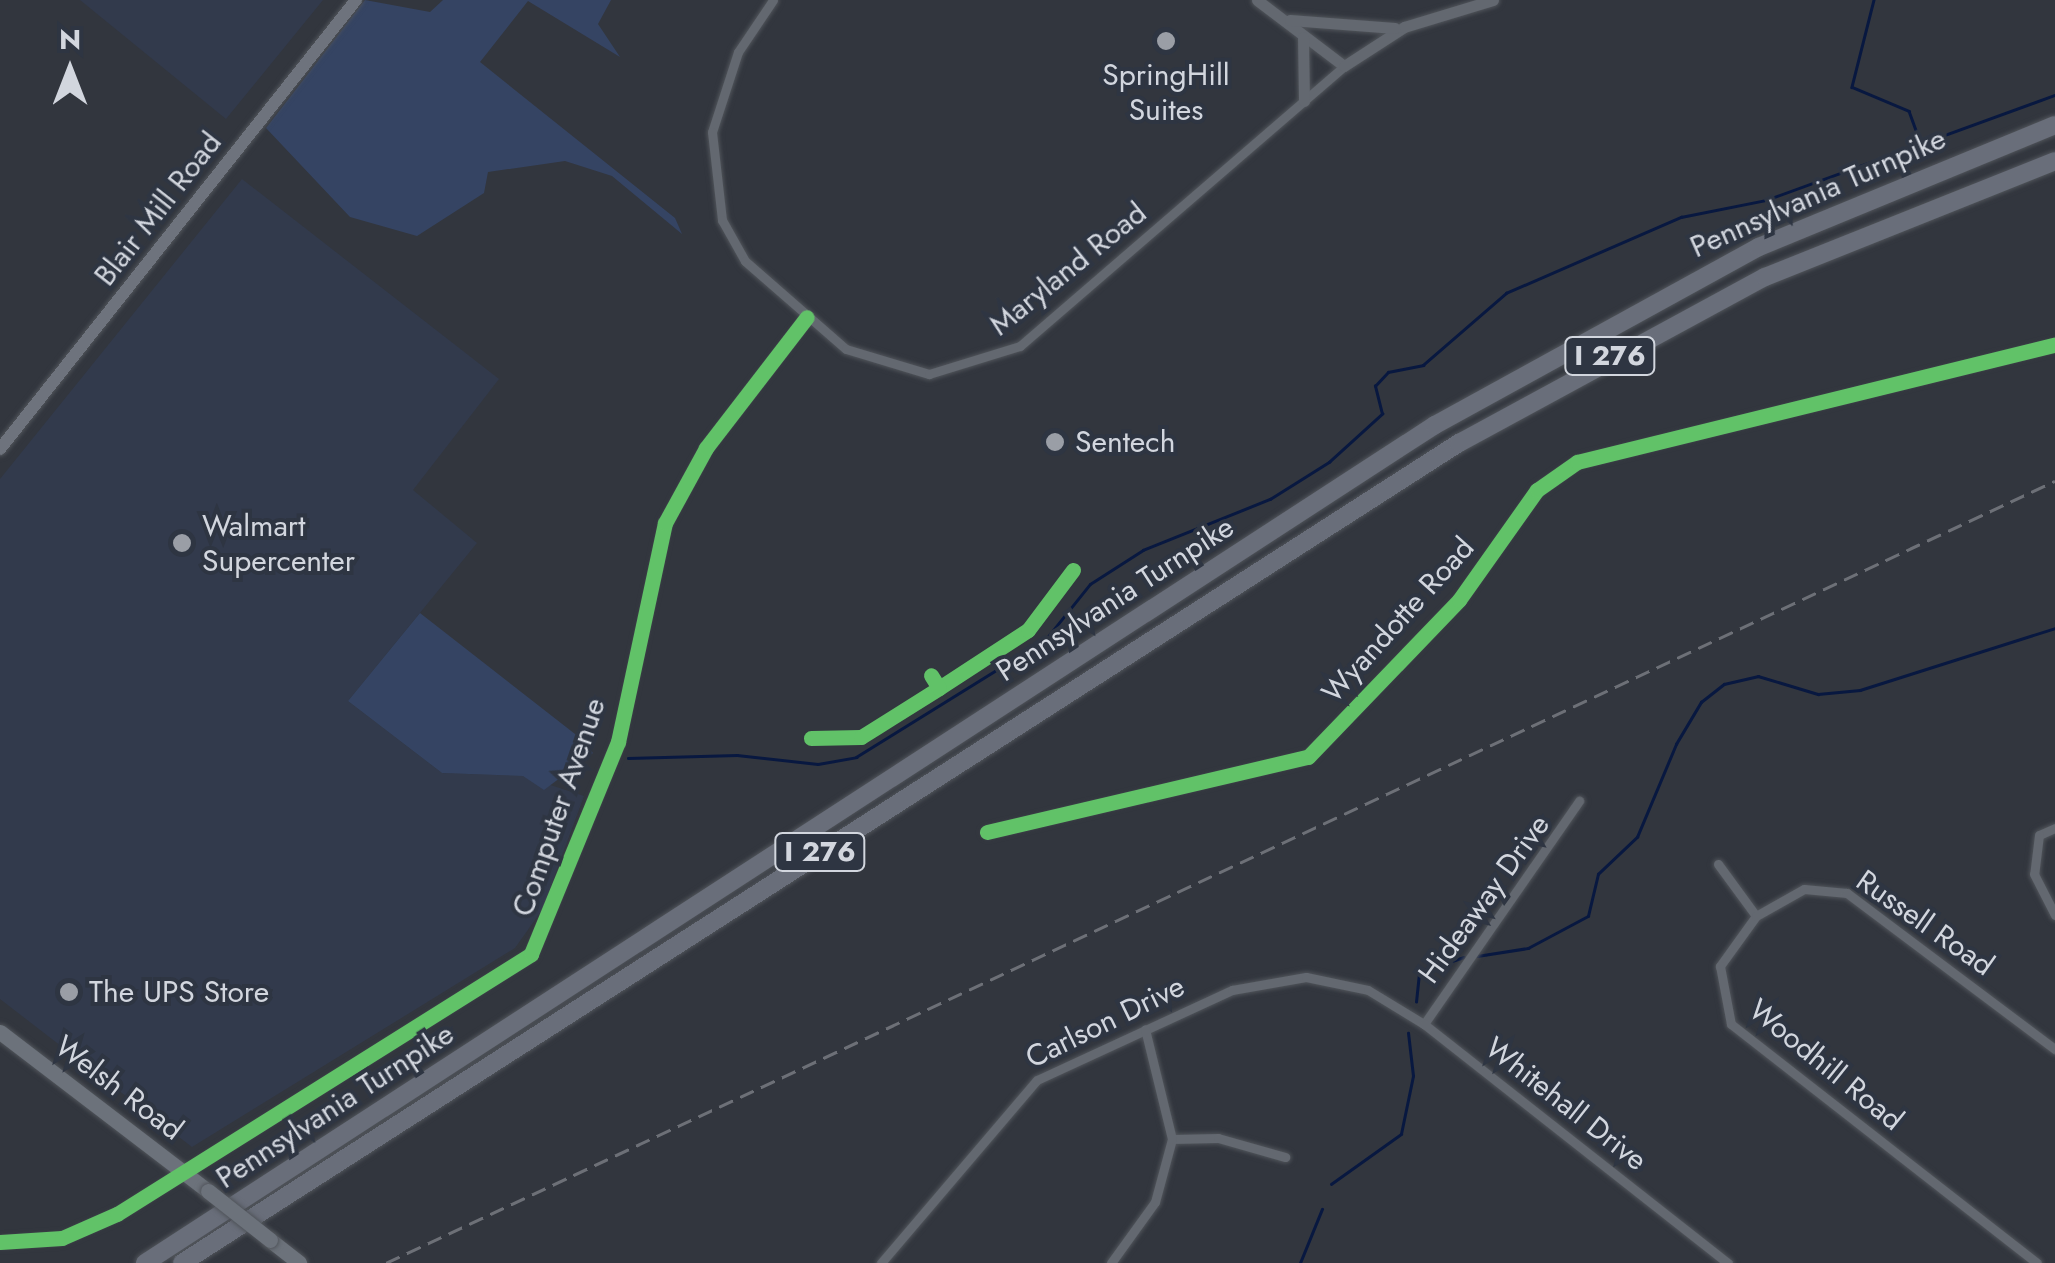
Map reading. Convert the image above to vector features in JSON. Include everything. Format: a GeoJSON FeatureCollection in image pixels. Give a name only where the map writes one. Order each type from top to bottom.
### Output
{"type":"FeatureCollection","features":[{"type":"Feature","properties":{"kind":"highway","name":"Pennsylvania Turnpike"},"geometry":{"type":"LineString","coordinates":[[146,1263],[1435,425],[1741,256],[2055,125]]}},
{"type":"Feature","properties":{"kind":"highway","name":"Pennsylvania Turnpike"},"geometry":{"type":"LineString","coordinates":[[182,1263],[1459,442],[1766,278],[2055,161]]}},
{"type":"Feature","properties":{"kind":"main road","name":"Blair Mill Road"},"geometry":{"type":"LineString","coordinates":[[0,449],[356,0]]}},
{"type":"Feature","properties":{"kind":"main road","name":"Welsh Road"},"geometry":{"type":"LineString","coordinates":[[0,1032],[299,1263]]}},
{"type":"Feature","properties":{"kind":"street","name":"Maryland Road"},"geometry":{"type":"LineString","coordinates":[[773,0],[723,88],[712,176],[745,262],[807,317],[884,366],[929,374],[999,358],[1344,66],[1404,27],[1492,0]]}},
{"type":"Feature","properties":{"kind":"street"},"geometry":{"type":"LineString","coordinates":[[1257,0],[1344,66]]}},
{"type":"Feature","properties":{"kind":"street"},"geometry":{"type":"LineString","coordinates":[[1280,17],[1341,30],[1404,27]]}},
{"type":"Feature","properties":{"kind":"street"},"geometry":{"type":"LineString","coordinates":[[1301,33],[1304,101]]}},
{"type":"Feature","properties":{"kind":"street","name":"Computer Avenue"},"geometry":{"type":"LineString","coordinates":[[0,1242],[72,1235],[187,1174],[531,954],[618,742],[665,523],[706,448],[807,317]]}},
{"type":"Feature","properties":{"kind":"street","name":"Wyandotte Road"},"geometry":{"type":"LineString","coordinates":[[987,832],[1308,757],[1460,600],[1537,490],[1576,462],[2055,344]]}},
{"type":"Feature","properties":{"kind":"street","name":"Hideaway Drive"},"geometry":{"type":"LineString","coordinates":[[1424,1024],[1579,801]]}},
{"type":"Feature","properties":{"kind":"street"},"geometry":{"type":"LineString","coordinates":[[2055,828],[2040,836],[2034,874],[2055,915]]}},
{"type":"Feature","properties":{"kind":"street"},"geometry":{"type":"LineString","coordinates":[[1718,864],[1756,916]]}},
{"type":"Feature","properties":{"kind":"street","name":"Russell Road"},"geometry":{"type":"LineString","coordinates":[[1756,916],[1804,890],[1847,893],[2055,1050]]}},
{"type":"Feature","properties":{"kind":"street","name":"Woodhill Road"},"geometry":{"type":"LineString","coordinates":[[1756,916],[1720,966],[1731,1024],[2036,1263]]}},
{"type":"Feature","properties":{"kind":"street","name":"Carlson Drive"},"geometry":{"type":"LineString","coordinates":[[880,1263],[1014,1097],[1145,1030],[1271,979],[1368,990]]}},
{"type":"Feature","properties":{"kind":"street","name":"Whitehall Drive"},"geometry":{"type":"LineString","coordinates":[[1368,990],[1424,1024],[1728,1263]]}},
{"type":"Feature","properties":{"kind":"street"},"geometry":{"type":"LineString","coordinates":[[1110,1263],[1155,1202],[1172,1138],[1145,1030]]}},
{"type":"Feature","properties":{"kind":"street"},"geometry":{"type":"LineString","coordinates":[[1172,1138],[1218,1138],[1284,1157]]}},
{"type":"Feature","properties":{"kind":"shaded area"},"geometry":{"type":"Polygon","coordinates":[[[80,0],[323,0],[226,119],[80,0]]]}},
{"type":"Feature","properties":{"kind":"shaded area"},"geometry":{"type":"Polygon","coordinates":[[[365,0],[430,12],[443,0],[611,0],[598,24],[620,57],[528,1],[480,62],[675,218],[682,234],[612,176],[565,161],[488,172],[484,193],[417,236],[350,217],[266,128],[365,0]]]}},
{"type":"Feature","properties":{"kind":"shaded area"},"geometry":{"type":"Polygon","coordinates":[[[242,179],[499,379],[413,490],[477,543],[348,701],[442,773],[523,776],[584,796],[542,910],[515,948],[192,1147],[0,999],[0,479],[242,179]]]}},
{"type":"Feature","properties":{"kind":"shaded area"},"geometry":{"type":"Polygon","coordinates":[[[420,613],[584,741],[593,753],[544,790],[523,776],[442,773],[348,701],[420,613]]]}},
{"type":"Feature","properties":{"kind":"waterway"},"geometry":{"type":"LineString","coordinates":[[1874,0],[1852,87],[1909,111],[1920,142]]}},
{"type":"Feature","properties":{"kind":"waterway"},"geometry":{"type":"LineString","coordinates":[[628,758],[737,755],[818,764],[856,757],[1046,639],[1090,584],[1143,550],[1270,499],[1329,462],[1382,414],[1375,386],[1388,372],[1423,365],[1506,293],[1681,217],[1766,200],[2055,95]]}},
{"type":"Feature","properties":{"kind":"waterway"},"geometry":{"type":"LineString","coordinates":[[1477,956],[1528,948],[1588,916],[1598,874],[1637,837],[1676,744],[1701,702],[1724,684],[1758,676],[1818,694],[1860,690],[2055,628]]}},
{"type":"Feature","properties":{"kind":"waterway"},"geometry":{"type":"LineString","coordinates":[[1416,1002],[1419,972],[1464,957]]}},
{"type":"Feature","properties":{"kind":"waterway"},"geometry":{"type":"LineString","coordinates":[[1331,1184],[1401,1134],[1413,1076],[1408,1033]]}},
{"type":"Feature","properties":{"kind":"waterway"},"geometry":{"type":"LineString","coordinates":[[1300,1263],[1322,1209]]}},
{"type":"Feature","properties":{"kind":"railway"},"geometry":{"type":"LineString","coordinates":[[386,1263],[2055,481]]}},
{"type":"Feature","properties":{"kind":"cycle path"},"geometry":{"type":"LineString","coordinates":[[0,1242],[62,1238],[117,1214],[531,954],[618,742],[665,523],[706,448],[807,317]]}},
{"type":"Feature","properties":{"kind":"cycle path"},"geometry":{"type":"LineString","coordinates":[[987,832],[1308,757],[1459,600],[1537,490],[1577,462],[2055,345]]}},
{"type":"Feature","properties":{"kind":"cycle path"},"geometry":{"type":"LineString","coordinates":[[939,688],[1028,630],[1073,570]]}},
{"type":"Feature","properties":{"kind":"cycle path"},"geometry":{"type":"LineString","coordinates":[[811,738],[861,737],[939,688],[931,675]]}},
{"type":"Feature","properties":{"kind":"place","name":"SpringHill Suites"},"geometry":{"type":"Point","coordinates":[1166,41]}},
{"type":"Feature","properties":{"kind":"place","name":"Sentech"},"geometry":{"type":"Point","coordinates":[1055,442]}},
{"type":"Feature","properties":{"kind":"place","name":"Walmart Supercenter"},"geometry":{"type":"Point","coordinates":[182,543]}},
{"type":"Feature","properties":{"kind":"place","name":"The UPS Store"},"geometry":{"type":"Point","coordinates":[69,992]}}]}
